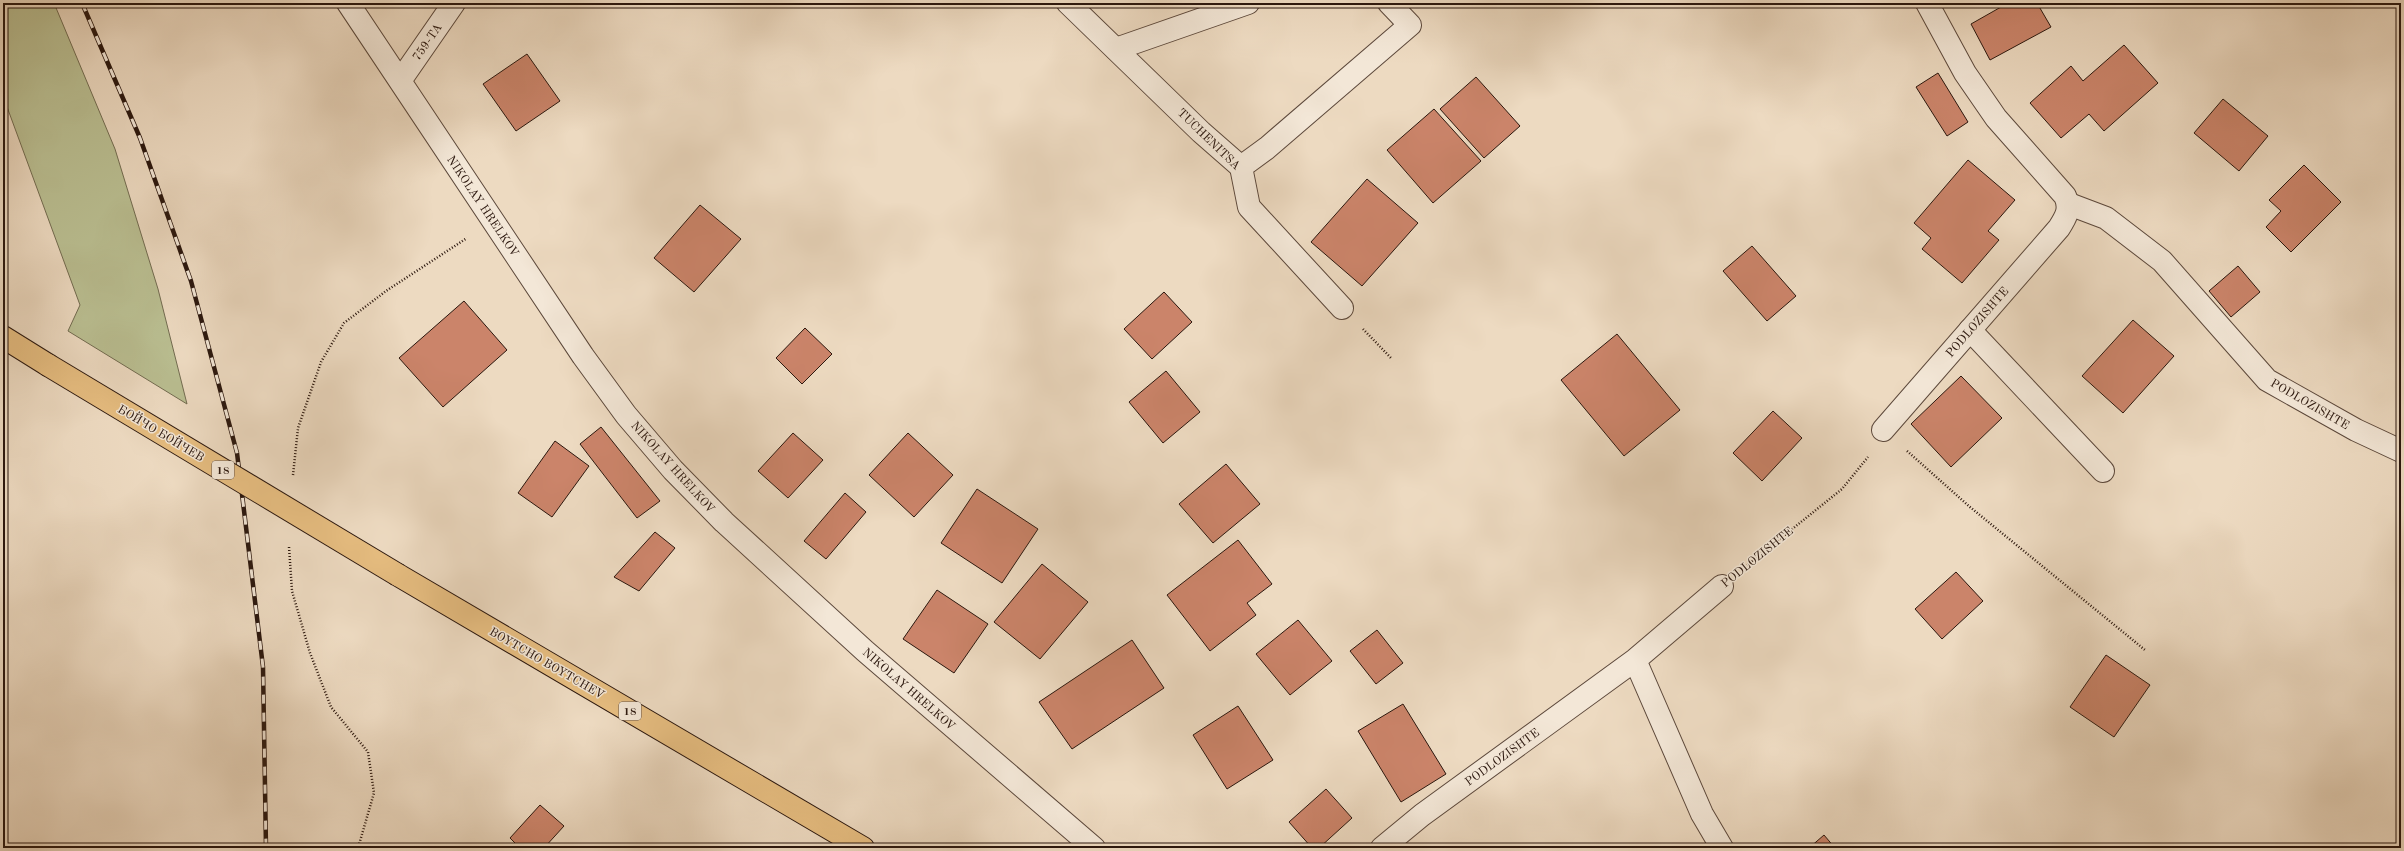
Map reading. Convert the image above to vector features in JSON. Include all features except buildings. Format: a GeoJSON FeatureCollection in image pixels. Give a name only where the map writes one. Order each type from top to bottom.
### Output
{"type":"FeatureCollection","features":[{"type":"Feature","properties":{"kind":"highway","name":"БОЙЧО БОЙЧЕВ"},"geometry":{"type":"LineString","coordinates":[[3,337],[398,575]]}},
{"type":"Feature","properties":{"kind":"highway","name":"BOYTCHO BOYTCHEV"},"geometry":{"type":"LineString","coordinates":[[398,575],[863,848]]}},
{"type":"Feature","properties":{"kind":"street","name":"NIKOLAY HRELKOV"},"geometry":{"type":"LineString","coordinates":[[348,3],[583,356],[626,415],[673,470],[724,522],[865,652],[1094,848]]}},
{"type":"Feature","properties":{"kind":"street","name":"759-ТА"},"geometry":{"type":"LineString","coordinates":[[400,81],[454,3]]}},
{"type":"Feature","properties":{"kind":"street","name":"TUCHENITSA"},"geometry":{"type":"LineString","coordinates":[[1068,3],[1201,132],[1241,167],[1250,207],[1342,308]]}},
{"type":"Feature","properties":{"kind":"street"},"geometry":{"type":"LineString","coordinates":[[1116,49],[1248,3]]}},
{"type":"Feature","properties":{"kind":"street"},"geometry":{"type":"LineString","coordinates":[[1241,167],[1267,148],[1410,25],[1389,3]]}},
{"type":"Feature","properties":{"kind":"street"},"geometry":{"type":"LineString","coordinates":[[1927,3],[1965,73],[1996,118],[2062,192],[2069,204]]}},
{"type":"Feature","properties":{"kind":"street","name":"PODLOZISHTE"},"geometry":{"type":"LineString","coordinates":[[1883,430],[2059,228],[2066,217],[2069,204],[2106,218],[2162,261],[2267,380],[2356,430],[2401,451]]}},
{"type":"Feature","properties":{"kind":"street"},"geometry":{"type":"LineString","coordinates":[[1970,330],[2103,471]]}},
{"type":"Feature","properties":{"kind":"street","name":"PODLOZISHTE"},"geometry":{"type":"LineString","coordinates":[[1382,848],[1422,815],[1635,660],[1722,586]]}},
{"type":"Feature","properties":{"kind":"street"},"geometry":{"type":"LineString","coordinates":[[1635,660],[1702,814],[1722,848]]}},
{"type":"Feature","properties":{"kind":"path"},"geometry":{"type":"LineString","coordinates":[[1342,308],[1392,359]]}},
{"type":"Feature","properties":{"kind":"path"},"geometry":{"type":"LineString","coordinates":[[1883,430],[1970,507],[2145,650]]}},
{"type":"Feature","properties":{"kind":"path","name":"PODLOZISHTE"},"geometry":{"type":"LineString","coordinates":[[1722,586],[1842,489],[1865,462],[1883,430]]}},
{"type":"Feature","properties":{"kind":"green space"},"geometry":{"type":"Polygon","coordinates":[[[3,3],[54,3],[115,149],[158,289],[187,404],[68,331],[80,305],[3,96],[3,3]]]}},
{"type":"Feature","properties":{"kind":"railway"},"geometry":{"type":"LineString","coordinates":[[82,3],[140,138],[191,281],[237,453],[263,667],[266,848]]}}]}
